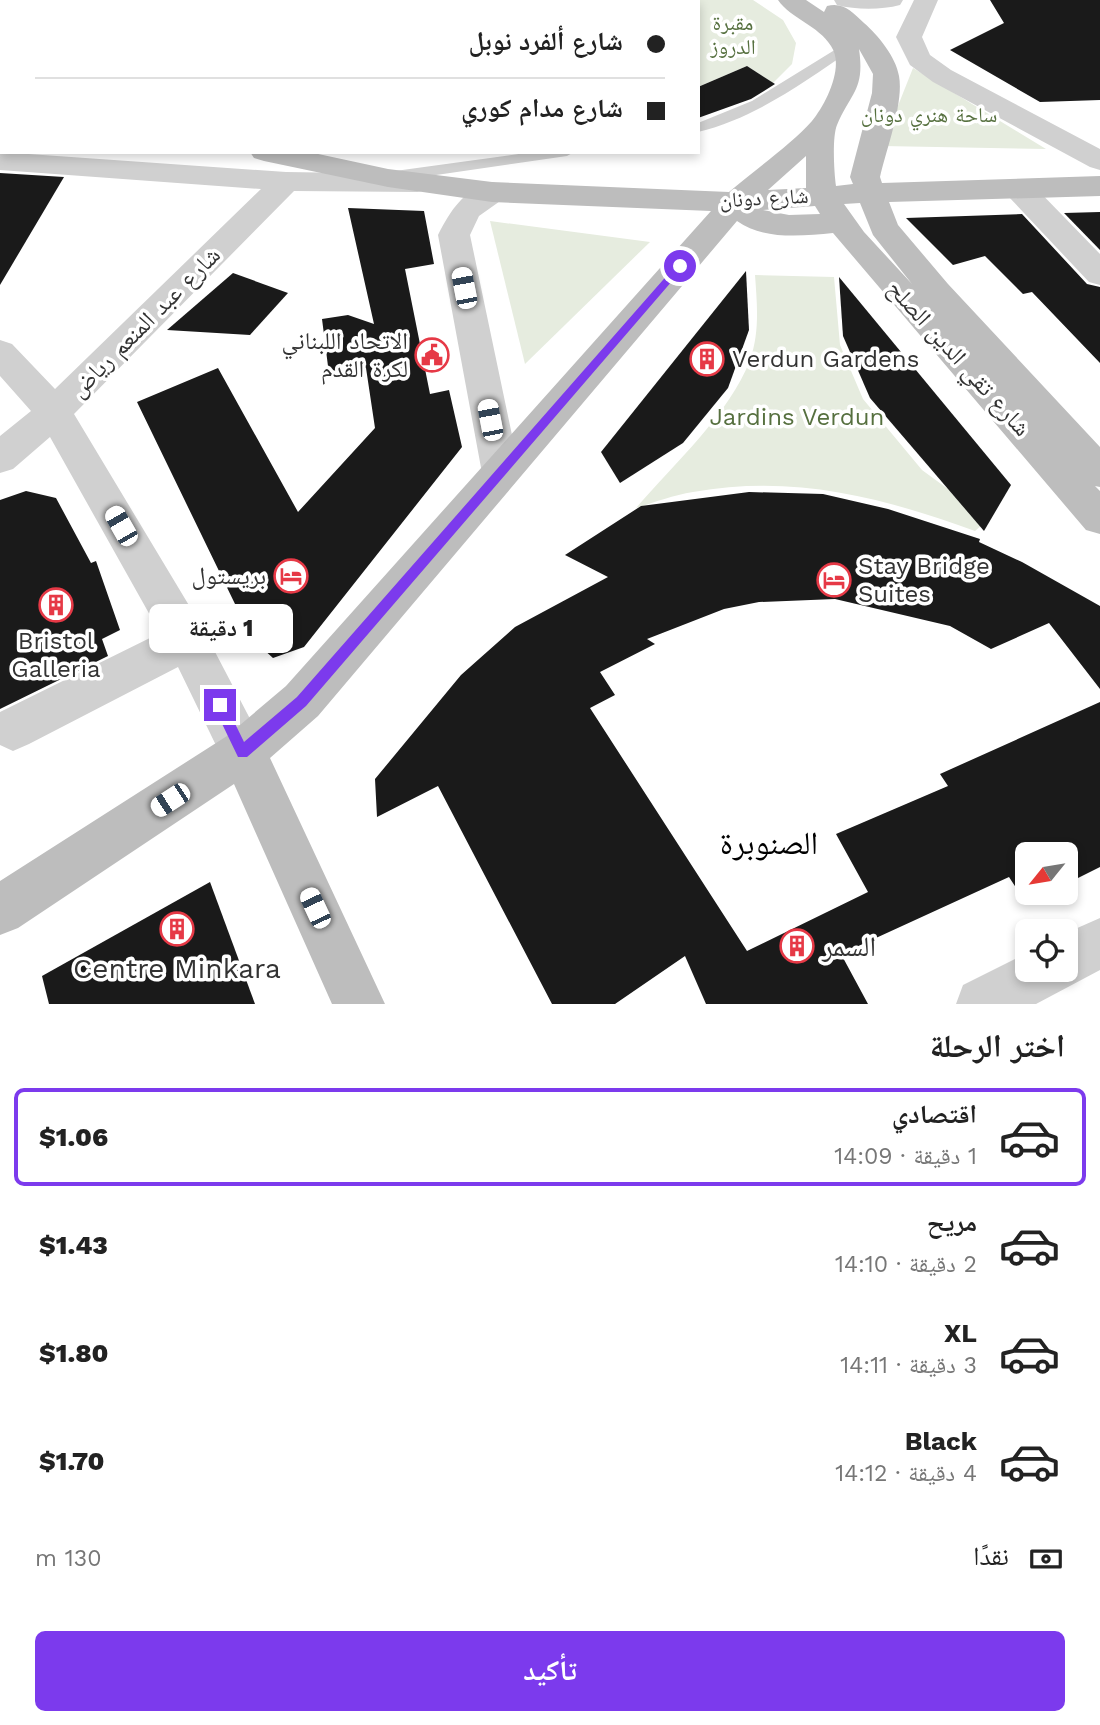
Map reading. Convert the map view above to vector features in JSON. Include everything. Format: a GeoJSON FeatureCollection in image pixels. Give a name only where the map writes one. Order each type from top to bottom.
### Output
{"type":"FeatureCollection","features":[{"type":"Feature","properties":{"kind":"street"},"geometry":{"type":"LineString","coordinates":[[0,910],[243,752],[302,701],[736,202],[822,127],[836,105],[846,81],[849,69],[846,47],[828,26],[790,0]]}},
{"type":"Feature","properties":{"kind":"street"},"geometry":{"type":"LineString","coordinates":[[817,0],[855,25],[867,38],[886,74],[886,93],[865,177],[874,207],[889,204],[912,192],[1100,186]]}},
{"type":"Feature","properties":{"kind":"street"},"geometry":{"type":"LineString","coordinates":[[846,0],[891,0]]}},
{"type":"Feature","properties":{"kind":"street"},"geometry":{"type":"LineString","coordinates":[[926,0],[909,37],[919,58],[960,87],[1100,161]]}},
{"type":"Feature","properties":{"kind":"street"},"geometry":{"type":"LineString","coordinates":[[822,127],[832,209]]}},
{"type":"Feature","properties":{"kind":"street","name":"شارع دونان"},"geometry":{"type":"LineString","coordinates":[[274,154],[387,177],[492,192],[736,202],[751,218],[772,223],[796,225],[832,209],[874,207]]}},
{"type":"Feature","properties":{"kind":"street","name":"شارع دونان"},"geometry":{"type":"LineString","coordinates":[[0,162],[286,181],[429,183]]}},
{"type":"Feature","properties":{"kind":"street","name":"شارع عبد المنعم رياض"},"geometry":{"type":"LineString","coordinates":[[0,458],[54,412],[286,181]]}},
{"type":"Feature","properties":{"kind":"street"},"geometry":{"type":"LineString","coordinates":[[1019,189],[1100,274]]}},
{"type":"Feature","properties":{"kind":"street"},"geometry":{"type":"LineString","coordinates":[[492,192],[466,210],[454,235],[501,473]]}},
{"type":"Feature","properties":{"kind":"street","name":"شارع تقي الدين الصلح"},"geometry":{"type":"LineString","coordinates":[[874,207],[936,292],[1100,472]]}},
{"type":"Feature","properties":{"kind":"street","name":"شارع تقي الدين الصلح"},"geometry":{"type":"LineString","coordinates":[[832,209],[852,239],[1100,518]]}},
{"type":"Feature","properties":{"kind":"street"},"geometry":{"type":"LineString","coordinates":[[0,353],[54,412],[187,640],[243,752],[359,1004]]}},
{"type":"Feature","properties":{"kind":"street"},"geometry":{"type":"LineString","coordinates":[[13,729],[187,640]]}},
{"type":"Feature","properties":{"kind":"street"},"geometry":{"type":"LineString","coordinates":[[1078,954],[1100,943]]}},
{"type":"Feature","properties":{"kind":"street"},"geometry":{"type":"LineString","coordinates":[[982,1004],[1025,982]]}},
{"type":"Feature","properties":{"kind":"lane"},"geometry":{"type":"LineString","coordinates":[[700,127],[742,114],[846,47]]}},
{"type":"Feature","properties":{"kind":"lane"},"geometry":{"type":"LineString","coordinates":[[387,177],[551,154]]}},
{"type":"Feature","properties":{"kind":"green space","name":"مقبرة الدروز"},"geometry":{"type":"Polygon","coordinates":[[[700,0],[753,0],[783,20],[796,43],[792,64],[773,83],[747,66],[700,86],[700,0]]]}},
{"type":"Feature","properties":{"kind":"green space","name":"ساحة هنري دونان"},"geometry":{"type":"Polygon","coordinates":[[[913,68],[1046,149],[882,146],[913,68]]]}},
{"type":"Feature","properties":{"kind":"green space"},"geometry":{"type":"Polygon","coordinates":[[[490,221],[650,242],[525,364],[490,221]]]}},
{"type":"Feature","properties":{"kind":"green space","name":"Jardins Verdun"},"geometry":{"type":"Polygon","coordinates":[[[755,275],[834,277],[840,345],[863,399],[922,470],[989,519],[975,531],[871,499],[802,487],[730,487],[693,492],[636,508],[715,419],[741,380],[755,339],[755,275]]]}},
{"type":"Feature","properties":{"kind":"building"},"geometry":{"type":"Polygon","coordinates":[[[990,0],[1100,0],[1100,100],[1040,102],[950,50],[1004,23],[990,0]]]}},
{"type":"Feature","properties":{"kind":"building"},"geometry":{"type":"Polygon","coordinates":[[[747,66],[775,84],[751,99],[700,117],[700,86],[747,66]]]}},
{"type":"Feature","properties":{"kind":"building"},"geometry":{"type":"Polygon","coordinates":[[[0,173],[64,177],[0,285],[0,173]]]}},
{"type":"Feature","properties":{"kind":"building","name":"بريستول"},"geometry":{"type":"Polygon","coordinates":[[[348,208],[424,211],[434,264],[405,269],[430,394],[449,390],[462,447],[304,647],[273,658],[252,639],[137,402],[218,368],[298,512],[375,428],[366,368],[329,374],[322,319],[348,315],[374,324],[348,208]]]}},
{"type":"Feature","properties":{"kind":"building"},"geometry":{"type":"Polygon","coordinates":[[[1100,212],[1100,250],[1064,213],[1100,212]]]}},
{"type":"Feature","properties":{"kind":"building"},"geometry":{"type":"Polygon","coordinates":[[[1022,214],[1087,284],[1100,287],[1100,363],[1032,292],[1023,294],[985,256],[953,265],[906,218],[1022,214]]]}},
{"type":"Feature","properties":{"kind":"building","name":"Verdun Gardens"},"geometry":{"type":"Polygon","coordinates":[[[746,271],[749,330],[728,388],[683,443],[620,483],[601,452],[746,271]]]}},
{"type":"Feature","properties":{"kind":"building"},"geometry":{"type":"Polygon","coordinates":[[[233,273],[288,293],[250,335],[167,330],[233,273]]]}},
{"type":"Feature","properties":{"kind":"building","name":"Jardins Verdun"},"geometry":{"type":"Polygon","coordinates":[[[839,277],[1011,485],[984,531],[870,398],[843,336],[839,277]]]}},
{"type":"Feature","properties":{"kind":"building","name":"Bristol Galleria"},"geometry":{"type":"Polygon","coordinates":[[[26,491],[56,498],[91,563],[96,561],[120,630],[102,639],[108,656],[0,709],[0,500],[26,491]]]}},
{"type":"Feature","properties":{"kind":"building"},"geometry":{"type":"Polygon","coordinates":[[[749,492],[823,494],[888,509],[980,539],[979,542],[1022,562],[1100,606],[1100,689],[1049,623],[991,649],[950,626],[835,599],[759,602],[724,609],[647,639],[655,644],[600,672],[615,695],[590,708],[747,951],[868,892],[836,834],[948,786],[940,774],[1100,702],[1100,867],[1078,878],[1078,842],[1015,842],[1015,886],[1009,877],[841,954],[868,1004],[706,1004],[685,956],[615,1004],[552,1004],[438,786],[377,817],[375,779],[461,675],[515,627],[608,577],[565,555],[641,506],[749,492]]]}},
{"type":"Feature","properties":{"kind":"building","name":"Centre Minkara"},"geometry":{"type":"Polygon","coordinates":[[[210,882],[255,1004],[49,1004],[42,976],[210,882]]]}},
{"type":"Feature","properties":{"kind":"place","name":"الاتحاد اللبناني لكرة القدم"},"geometry":{"type":"Point","coordinates":[432,355]}},
{"type":"Feature","properties":{"kind":"place","name":"Verdun Gardens"},"geometry":{"type":"Point","coordinates":[707,359]}},
{"type":"Feature","properties":{"kind":"place","name":"بريستول"},"geometry":{"type":"Point","coordinates":[291,576]}},
{"type":"Feature","properties":{"kind":"place","name":"Stay Bridge Suites"},"geometry":{"type":"Point","coordinates":[834,580]}},
{"type":"Feature","properties":{"kind":"place","name":"Bristol Galleria"},"geometry":{"type":"Point","coordinates":[56,605]}},
{"type":"Feature","properties":{"kind":"place","name":"Centre Minkara"},"geometry":{"type":"Point","coordinates":[177,929]}},
{"type":"Feature","properties":{"kind":"place","name":"السمر"},"geometry":{"type":"Point","coordinates":[797,946]}},
{"type":"Feature","properties":{"kind":"district","name":"الصنوبرة"},"geometry":{"type":"Point","coordinates":[769,843]}},
{"type":"Feature","properties":{"kind":"route"},"geometry":{"type":"LineString","coordinates":[[220,705],[243,752],[302,701],[330,672],[680,266]]}}]}
